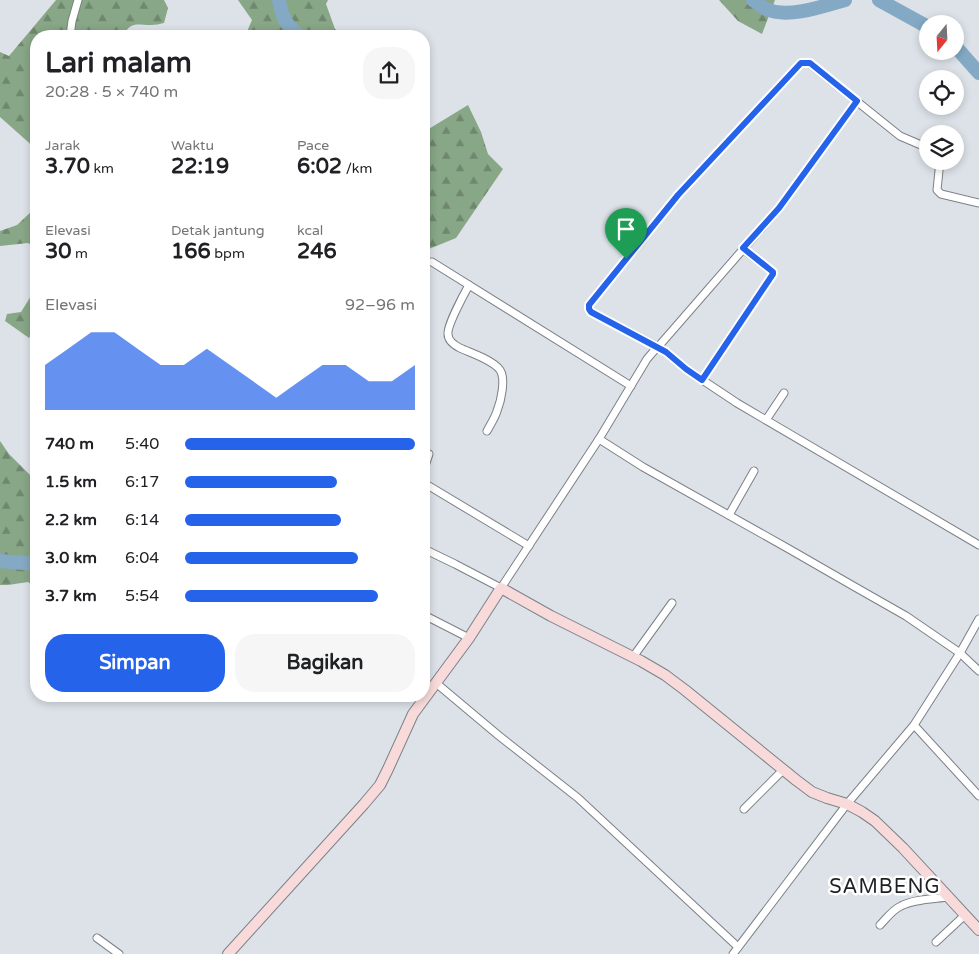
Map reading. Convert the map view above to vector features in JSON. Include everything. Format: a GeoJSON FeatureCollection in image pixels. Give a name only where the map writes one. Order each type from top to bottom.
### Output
{"type":"FeatureCollection","features":[{"type":"Feature","properties":{"kind":"street"},"geometry":{"type":"LineString","coordinates":[[71,30],[78,0]]}},
{"type":"Feature","properties":{"kind":"street"},"geometry":{"type":"LineString","coordinates":[[919,144],[900,136],[810,63],[801,63],[678,195],[589,305],[589,309],[591,312],[666,352],[686,369],[737,403],[979,545]]}},
{"type":"Feature","properties":{"kind":"street"},"geometry":{"type":"LineString","coordinates":[[430,691],[469,638],[599,439],[647,359],[779,208],[857,101]]}},
{"type":"Feature","properties":{"kind":"street"},"geometry":{"type":"LineString","coordinates":[[939,170],[938,190],[941,194],[979,203]]}},
{"type":"Feature","properties":{"kind":"street"},"geometry":{"type":"LineString","coordinates":[[702,380],[773,274],[773,272],[743,248]]}},
{"type":"Feature","properties":{"kind":"street"},"geometry":{"type":"LineString","coordinates":[[432,262],[631,386]]}},
{"type":"Feature","properties":{"kind":"street"},"geometry":{"type":"LineString","coordinates":[[468,285],[448,328],[448,336],[456,346],[494,364],[500,370],[503,379],[501,397],[497,412],[487,431]]}},
{"type":"Feature","properties":{"kind":"street"},"geometry":{"type":"LineString","coordinates":[[766,420],[784,393]]}},
{"type":"Feature","properties":{"kind":"street"},"geometry":{"type":"LineString","coordinates":[[599,439],[643,467],[906,616],[960,653],[979,671]]}},
{"type":"Feature","properties":{"kind":"street"},"geometry":{"type":"LineString","coordinates":[[729,515],[754,471]]}},
{"type":"Feature","properties":{"kind":"street"},"geometry":{"type":"LineString","coordinates":[[430,487],[528,546]]}},
{"type":"Feature","properties":{"kind":"street"},"geometry":{"type":"LineString","coordinates":[[430,552],[633,657],[665,676],[812,792],[847,804],[875,821],[979,929]]}},
{"type":"Feature","properties":{"kind":"street"},"geometry":{"type":"LineString","coordinates":[[633,657],[672,603]]}},
{"type":"Feature","properties":{"kind":"street"},"geometry":{"type":"LineString","coordinates":[[430,618],[469,638]]}},
{"type":"Feature","properties":{"kind":"street"},"geometry":{"type":"LineString","coordinates":[[733,954],[847,804],[914,725],[960,653],[979,619]]}},
{"type":"Feature","properties":{"kind":"street"},"geometry":{"type":"LineString","coordinates":[[436,683],[578,798],[738,947]]}},
{"type":"Feature","properties":{"kind":"street"},"geometry":{"type":"LineString","coordinates":[[230,953],[380,785],[413,714],[422,702]]}},
{"type":"Feature","properties":{"kind":"street"},"geometry":{"type":"LineString","coordinates":[[914,725],[979,796]]}},
{"type":"Feature","properties":{"kind":"street"},"geometry":{"type":"LineString","coordinates":[[744,810],[784,770]]}},
{"type":"Feature","properties":{"kind":"street"},"geometry":{"type":"LineString","coordinates":[[880,925],[900,906],[916,901],[948,897]]}},
{"type":"Feature","properties":{"kind":"street"},"geometry":{"type":"LineString","coordinates":[[936,942],[965,915]]}},
{"type":"Feature","properties":{"kind":"street"},"geometry":{"type":"LineString","coordinates":[[97,938],[119,954]]}},
{"type":"Feature","properties":{"kind":"green space"},"geometry":{"type":"Polygon","coordinates":[[[56,0],[164,0],[168,8],[164,23],[154,25],[138,24],[127,30],[31,30],[56,0]]]}},
{"type":"Feature","properties":{"kind":"green space"},"geometry":{"type":"Polygon","coordinates":[[[238,0],[328,0],[326,4],[336,30],[248,30],[252,20],[238,0]]]}},
{"type":"Feature","properties":{"kind":"green space"},"geometry":{"type":"Polygon","coordinates":[[[719,0],[775,0],[762,34],[738,21],[719,0]]]}},
{"type":"Feature","properties":{"kind":"green space"},"geometry":{"type":"Polygon","coordinates":[[[30,31],[30,144],[0,117],[0,52],[9,56],[30,31]]]}},
{"type":"Feature","properties":{"kind":"green space"},"geometry":{"type":"Polygon","coordinates":[[[468,105],[481,132],[488,154],[503,169],[456,238],[430,249],[430,128],[468,105]]]}},
{"type":"Feature","properties":{"kind":"green space"},"geometry":{"type":"Polygon","coordinates":[[[30,213],[30,244],[0,246],[0,231],[17,225],[30,213]]]}},
{"type":"Feature","properties":{"kind":"green space"},"geometry":{"type":"Polygon","coordinates":[[[30,298],[29,338],[5,321],[7,314],[21,312],[30,298]]]}},
{"type":"Feature","properties":{"kind":"green space"},"geometry":{"type":"Polygon","coordinates":[[[0,441],[9,454],[30,475],[30,583],[0,585],[0,441]]]}},
{"type":"Feature","properties":{"kind":"waterway"},"geometry":{"type":"LineString","coordinates":[[279,0],[285,21],[292,30]]}},
{"type":"Feature","properties":{"kind":"waterway"},"geometry":{"type":"LineString","coordinates":[[753,0],[766,9],[785,13],[817,8],[845,0]]}},
{"type":"Feature","properties":{"kind":"waterway"},"geometry":{"type":"LineString","coordinates":[[879,0],[919,22]]}},
{"type":"Feature","properties":{"kind":"waterway"},"geometry":{"type":"LineString","coordinates":[[964,56],[979,73]]}},
{"type":"Feature","properties":{"kind":"waterway"},"geometry":{"type":"LineString","coordinates":[[0,561],[30,564]]}},
{"type":"Feature","properties":{"kind":"district","name":"SAMBENG"},"geometry":{"type":"Point","coordinates":[885,887]}},
{"type":"Feature","properties":{"kind":"route"},"geometry":{"type":"LineString","coordinates":[[801,63],[810,63],[857,101],[779,208],[743,248],[773,272],[773,274],[702,380],[666,352],[591,312],[589,309],[589,305],[626,259],[678,195],[801,63]]}}]}
